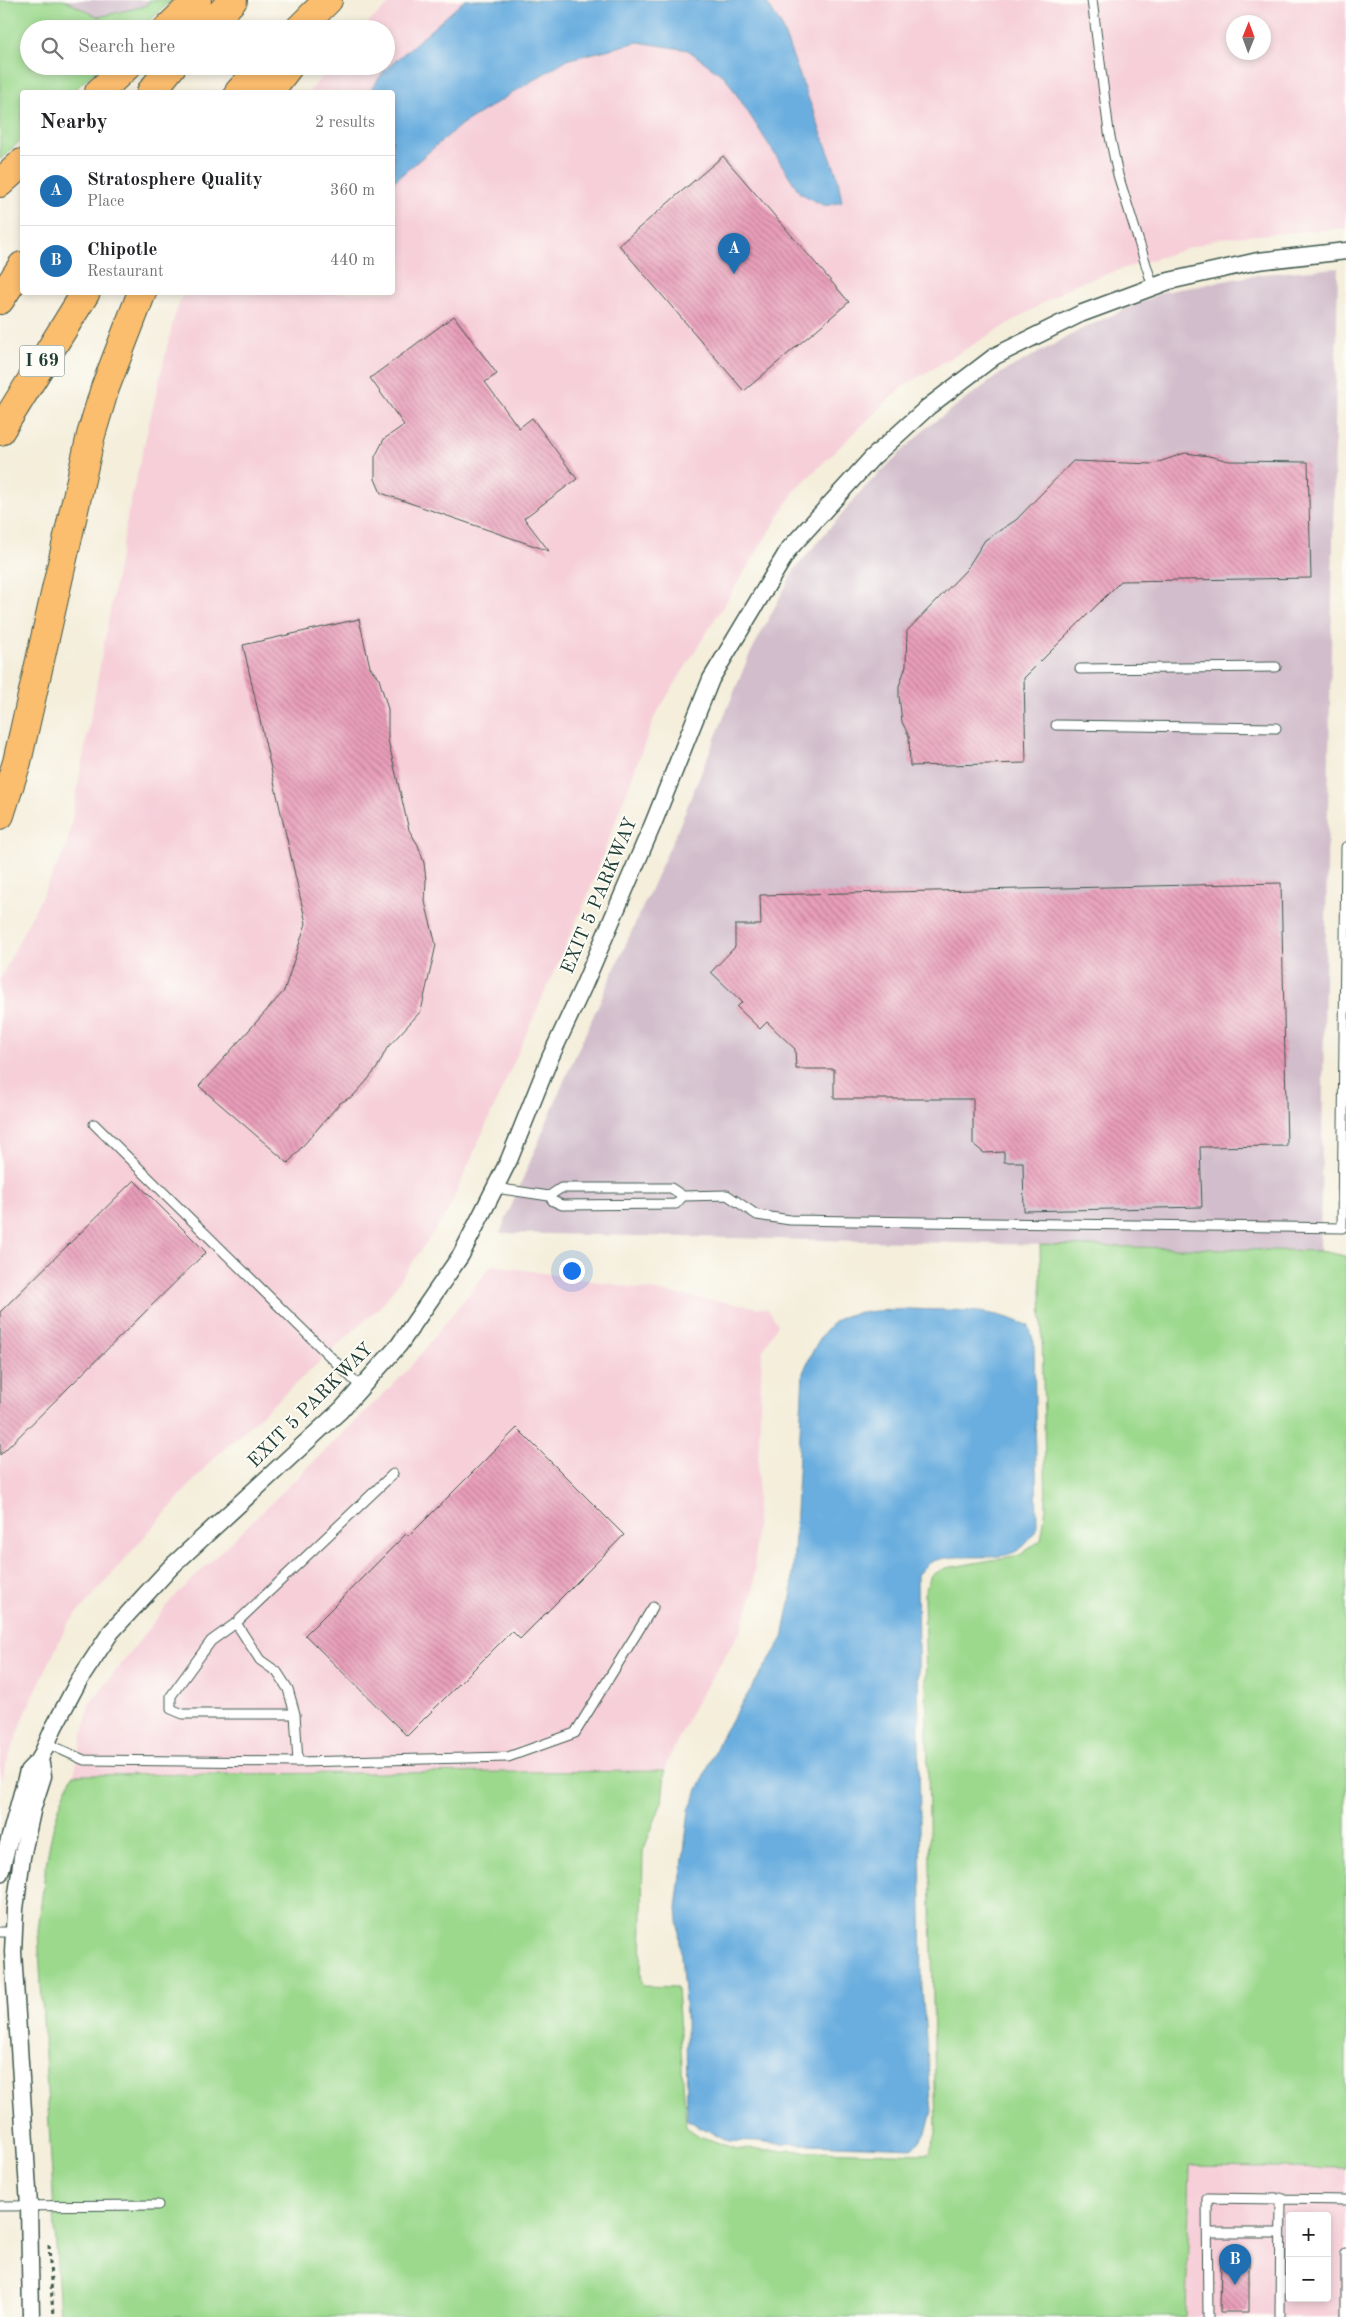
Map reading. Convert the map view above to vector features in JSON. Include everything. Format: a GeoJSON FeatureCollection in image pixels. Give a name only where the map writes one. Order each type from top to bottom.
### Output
{"type":"FeatureCollection","features":[{"type":"Feature","properties":{"kind":"highway"},"geometry":{"type":"LineString","coordinates":[[176,20],[197,0]]}},
{"type":"Feature","properties":{"kind":"highway"},"geometry":{"type":"LineString","coordinates":[[215,20],[234,0]]}},
{"type":"Feature","properties":{"kind":"highway"},"geometry":{"type":"LineString","coordinates":[[309,20],[328,0]]}},
{"type":"Feature","properties":{"kind":"highway"},"geometry":{"type":"LineString","coordinates":[[325,20],[340,0]]}},
{"type":"Feature","properties":{"kind":"highway"},"geometry":{"type":"LineString","coordinates":[[101,90],[117,75]]}},
{"type":"Feature","properties":{"kind":"highway"},"geometry":{"type":"LineString","coordinates":[[153,90],[165,75]]}},
{"type":"Feature","properties":{"kind":"highway"},"geometry":{"type":"LineString","coordinates":[[241,90],[255,75]]}},
{"type":"Feature","properties":{"kind":"highway"},"geometry":{"type":"LineString","coordinates":[[271,90],[282,75]]}},
{"type":"Feature","properties":{"kind":"highway"},"geometry":{"type":"LineString","coordinates":[[0,183],[20,165]]}},
{"type":"Feature","properties":{"kind":"highway"},"geometry":{"type":"LineString","coordinates":[[0,300],[20,269]]}},
{"type":"Feature","properties":{"kind":"highway","name":"I 69"},"geometry":{"type":"LineString","coordinates":[[0,431],[84,295]]}},
{"type":"Feature","properties":{"kind":"highway"},"geometry":{"type":"LineString","coordinates":[[0,815],[19,752],[91,435],[105,388],[141,295]]}},
{"type":"Feature","properties":{"kind":"street","name":"EXIT 5 PARKWAY"},"geometry":{"type":"LineString","coordinates":[[0,1874],[28,1771],[40,1759],[46,1743],[95,1654],[134,1605],[178,1560],[341,1410],[399,1345],[455,1263],[509,1160],[550,1058],[584,985],[653,824],[711,679],[789,549],[872,458],[928,407],[995,356],[1080,314],[1153,287],[1258,260],[1346,252]]}},
{"type":"Feature","properties":{"kind":"street","name":"EXIT 5 PARKWAY"},"geometry":{"type":"LineString","coordinates":[[31,2317],[29,2206],[14,1972],[7,1932],[18,1884],[25,1840],[42,1776],[40,1759]]}},
{"type":"Feature","properties":{"kind":"lane"},"geometry":{"type":"LineString","coordinates":[[1092,0],[1109,132],[1118,175],[1153,287]]}},
{"type":"Feature","properties":{"kind":"lane"},"geometry":{"type":"LineString","coordinates":[[1080,670],[1276,667]]}},
{"type":"Feature","properties":{"kind":"lane"},"geometry":{"type":"LineString","coordinates":[[1056,724],[1276,728]]}},
{"type":"Feature","properties":{"kind":"lane"},"geometry":{"type":"LineString","coordinates":[[495,1188],[549,1196],[561,1188],[671,1188],[683,1196],[727,1195],[757,1215],[790,1220],[1342,1228],[1346,847]]}},
{"type":"Feature","properties":{"kind":"lane"},"geometry":{"type":"LineString","coordinates":[[94,1124],[361,1387]]}},
{"type":"Feature","properties":{"kind":"lane"},"geometry":{"type":"LineString","coordinates":[[549,1196],[553,1202],[562,1205],[676,1204],[683,1196]]}},
{"type":"Feature","properties":{"kind":"lane"},"geometry":{"type":"LineString","coordinates":[[295,1714],[183,1714],[171,1709],[171,1696],[211,1642],[236,1623],[393,1474]]}},
{"type":"Feature","properties":{"kind":"lane"},"geometry":{"type":"LineString","coordinates":[[46,1743],[84,1760],[298,1762],[508,1757],[575,1733],[653,1607]]}},
{"type":"Feature","properties":{"kind":"lane"},"geometry":{"type":"LineString","coordinates":[[236,1623],[260,1660],[277,1672],[288,1689],[295,1714],[298,1762]]}},
{"type":"Feature","properties":{"kind":"lane"},"geometry":{"type":"LineString","coordinates":[[1208,2317],[1207,2198],[1346,2200]]}},
{"type":"Feature","properties":{"kind":"lane"},"geometry":{"type":"LineString","coordinates":[[1280,2317],[1281,2198]]}},
{"type":"Feature","properties":{"kind":"lane"},"geometry":{"type":"LineString","coordinates":[[0,2206],[158,2205]]}},
{"type":"Feature","properties":{"kind":"lane"},"geometry":{"type":"LineString","coordinates":[[1208,2233],[1280,2233]]}},
{"type":"Feature","properties":{"kind":"lane"},"geometry":{"type":"LineString","coordinates":[[1346,2253],[1346,2317]]}},
{"type":"Feature","properties":{"kind":"path"},"geometry":{"type":"LineString","coordinates":[[48,2242],[53,2317]]}},
{"type":"Feature","properties":{"kind":"shaded area"},"geometry":{"type":"Polygon","coordinates":[[[64,0],[150,0],[145,6],[98,17],[64,0]]]}},
{"type":"Feature","properties":{"kind":"shaded area"},"geometry":{"type":"Polygon","coordinates":[[[394,0],[1346,0],[1346,228],[1221,238],[1075,284],[902,387],[795,490],[655,716],[587,897],[447,1213],[383,1304],[211,1461],[67,1625],[28,1707],[0,1780],[0,979],[67,846],[128,513],[174,318],[182,295],[395,295],[395,90],[311,90],[323,75],[395,75],[395,20],[371,20],[394,0]]]}},
{"type":"Feature","properties":{"kind":"shaded area"},"geometry":{"type":"Polygon","coordinates":[[[1338,268],[1320,1251],[500,1233],[567,1074],[678,829],[748,658],[794,570],[863,489],[926,428],[1003,372],[1080,330],[1163,292],[1262,274],[1338,268]]]}},
{"type":"Feature","properties":{"kind":"shaded area"},"geometry":{"type":"Polygon","coordinates":[[[492,1265],[768,1309],[778,1324],[762,1352],[754,1588],[741,1630],[694,1706],[667,1762],[665,1771],[73,1775],[89,1705],[172,1599],[407,1371],[492,1265]]]}},
{"type":"Feature","properties":{"kind":"shaded area"},"geometry":{"type":"Polygon","coordinates":[[[1190,2166],[1346,2168],[1346,2317],[1186,2317],[1190,2166]]]}},
{"type":"Feature","properties":{"kind":"green space"},"geometry":{"type":"Polygon","coordinates":[[[0,0],[64,0],[98,17],[145,6],[150,0],[172,0],[151,20],[20,20],[20,75],[91,75],[74,90],[20,90],[20,141],[0,160],[0,0]]]}},
{"type":"Feature","properties":{"kind":"green space"},"geometry":{"type":"Polygon","coordinates":[[[1040,1245],[1320,1251],[1346,1256],[1346,2168],[1190,2166],[1186,2317],[60,2317],[38,1932],[48,1851],[58,1812],[73,1775],[665,1771],[662,1802],[643,1851],[641,1974],[643,1986],[677,1987],[686,2127],[699,2136],[737,2149],[929,2154],[936,2134],[924,1594],[931,1575],[946,1568],[1020,1555],[1041,1540],[1046,1508],[1040,1245]]]}},
{"type":"Feature","properties":{"kind":"water"},"geometry":{"type":"Polygon","coordinates":[[[465,0],[765,0],[781,25],[837,175],[842,202],[825,206],[800,193],[726,78],[688,50],[638,42],[566,60],[462,124],[395,180],[395,90],[370,90],[381,75],[395,75],[395,61],[465,0]]]}},
{"type":"Feature","properties":{"kind":"water"},"geometry":{"type":"Polygon","coordinates":[[[909,1309],[970,1311],[1014,1320],[1029,1326],[1034,1343],[1037,1528],[1025,1545],[1011,1554],[938,1560],[927,1565],[917,1575],[922,1988],[932,2112],[926,2133],[914,2148],[729,2141],[687,2120],[686,2016],[677,1908],[689,1810],[722,1735],[783,1638],[792,1592],[803,1373],[822,1335],[841,1318],[868,1312],[909,1309]]]}},
{"type":"Feature","properties":{"kind":"building"},"geometry":{"type":"Polygon","coordinates":[[[723,156],[849,302],[744,391],[619,245],[723,156]]]}},
{"type":"Feature","properties":{"kind":"building"},"geometry":{"type":"Polygon","coordinates":[[[454,316],[497,374],[485,382],[519,428],[532,418],[577,479],[524,518],[549,551],[381,493],[375,479],[375,457],[384,439],[404,425],[370,378],[454,316]]]}},
{"type":"Feature","properties":{"kind":"building"},"geometry":{"type":"Polygon","coordinates":[[[1185,453],[1229,461],[1308,462],[1311,578],[1121,581],[1024,678],[1026,763],[910,766],[909,736],[902,722],[899,696],[899,686],[906,666],[907,631],[966,570],[985,540],[1016,520],[1073,461],[1153,464],[1185,453]]]}},
{"type":"Feature","properties":{"kind":"building"},"geometry":{"type":"Polygon","coordinates":[[[359,619],[370,667],[379,679],[388,709],[388,740],[409,830],[418,845],[424,863],[426,880],[425,902],[436,945],[421,1011],[387,1048],[377,1068],[365,1083],[353,1096],[340,1103],[288,1163],[199,1086],[284,991],[306,923],[243,645],[359,619]]]}},
{"type":"Feature","properties":{"kind":"building"},"geometry":{"type":"Polygon","coordinates":[[[1281,883],[1287,1146],[1200,1147],[1202,1207],[1024,1211],[1023,1162],[1004,1162],[1004,1152],[984,1153],[973,1144],[973,1099],[834,1099],[834,1069],[796,1069],[795,1049],[767,1022],[760,1029],[737,1007],[742,1002],[711,972],[735,947],[735,925],[761,925],[760,895],[1281,883]]]}},
{"type":"Feature","properties":{"kind":"building"},"geometry":{"type":"Polygon","coordinates":[[[134,1180],[206,1252],[0,1455],[0,1312],[134,1180]]]}},
{"type":"Feature","properties":{"kind":"building"},"geometry":{"type":"Polygon","coordinates":[[[517,1428],[624,1535],[520,1639],[512,1631],[407,1736],[305,1635],[406,1534],[409,1536],[517,1428]]]}},
{"type":"Feature","properties":{"kind":"building"},"geometry":{"type":"Polygon","coordinates":[[[1221,2257],[1249,2257],[1249,2312],[1220,2312],[1221,2257]]]}},
{"type":"Feature","properties":{"kind":"place","name":"Stratosphere Quality"},"geometry":{"type":"Point","coordinates":[734,274]}},
{"type":"Feature","properties":{"kind":"place","name":"Chipotle"},"geometry":{"type":"Point","coordinates":[1235,2285]}}]}
